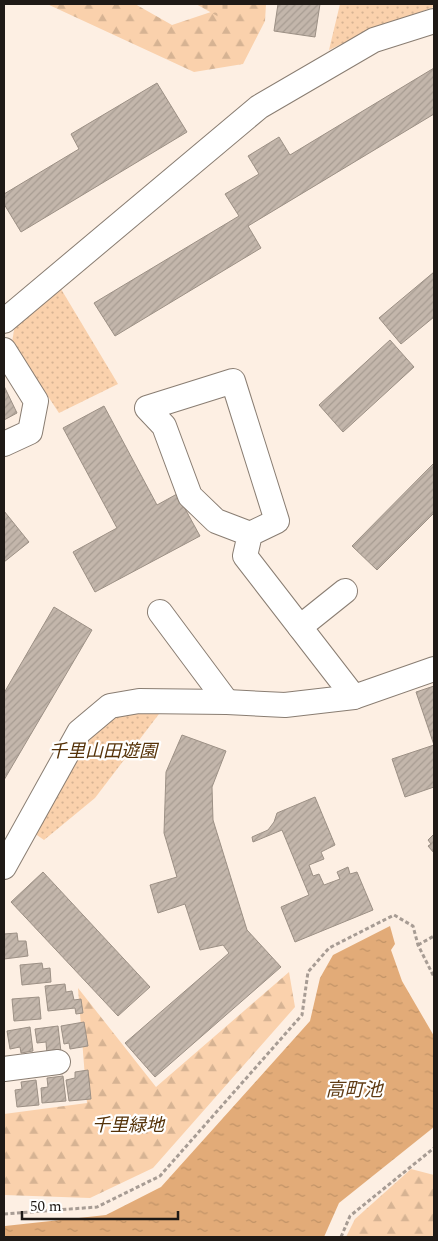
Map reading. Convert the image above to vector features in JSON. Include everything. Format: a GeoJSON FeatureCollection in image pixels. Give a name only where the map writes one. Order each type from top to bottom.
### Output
{"type":"FeatureCollection","features":[{"type":"Feature","properties":{"kind":"street"},"geometry":{"type":"LineString","coordinates":[[4,321],[260,107],[374,40],[434,21]]}},
{"type":"Feature","properties":{"kind":"street"},"geometry":{"type":"LineString","coordinates":[[4,350],[36,401],[30,432],[9,442]]}},
{"type":"Feature","properties":{"kind":"street"},"geometry":{"type":"LineString","coordinates":[[233,381],[277,521],[250,534],[216,521],[190,496],[164,426],[147,408],[233,381]]}},
{"type":"Feature","properties":{"kind":"street"},"geometry":{"type":"LineString","coordinates":[[250,534],[245,556],[354,697]]}},
{"type":"Feature","properties":{"kind":"street"},"geometry":{"type":"LineString","coordinates":[[300,627],[346,591]]}},
{"type":"Feature","properties":{"kind":"street"},"geometry":{"type":"LineString","coordinates":[[160,612],[227,702]]}},
{"type":"Feature","properties":{"kind":"street"},"geometry":{"type":"LineString","coordinates":[[4,867],[79,732],[110,706],[139,701],[285,705],[354,697],[434,670]]}},
{"type":"Feature","properties":{"kind":"street"},"geometry":{"type":"LineString","coordinates":[[4,1069],[58,1062]]}},
{"type":"Feature","properties":{"kind":"path"},"geometry":{"type":"LineString","coordinates":[[4,1214],[97,1207],[160,1176],[302,1015],[308,972],[329,948],[394,915],[413,926],[418,945],[434,977]]}},
{"type":"Feature","properties":{"kind":"path"},"geometry":{"type":"LineString","coordinates":[[418,945],[434,936]]}},
{"type":"Feature","properties":{"kind":"path"},"geometry":{"type":"LineString","coordinates":[[341,1237],[350,1216],[434,1148]]}},
{"type":"Feature","properties":{"kind":"green space"},"geometry":{"type":"Polygon","coordinates":[[[47,4],[135,4],[172,25],[220,9],[219,4],[266,4],[265,21],[243,64],[194,72],[47,4]]]}},
{"type":"Feature","properties":{"kind":"green space"},"geometry":{"type":"Polygon","coordinates":[[[196,4],[239,4],[226,21],[196,4]]]}},
{"type":"Feature","properties":{"kind":"green space"},"geometry":{"type":"Polygon","coordinates":[[[340,4],[434,4],[434,7],[371,30],[329,50],[340,4]]]}},
{"type":"Feature","properties":{"kind":"green space"},"geometry":{"type":"Polygon","coordinates":[[[61,289],[118,384],[59,413],[12,342],[15,325],[61,289]]]}},
{"type":"Feature","properties":{"kind":"green space","name":"千里山田遊園"},"geometry":{"type":"Polygon","coordinates":[[[131,710],[162,710],[95,798],[44,840],[34,833],[86,738],[107,718],[131,710]]]}},
{"type":"Feature","properties":{"kind":"green space","name":"千里緑地"},"geometry":{"type":"Polygon","coordinates":[[[289,972],[295,1007],[153,1168],[90,1198],[4,1195],[4,1114],[87,1103],[78,988],[156,1087],[289,972]]]}},
{"type":"Feature","properties":{"kind":"green space"},"geometry":{"type":"Polygon","coordinates":[[[411,1169],[434,1175],[434,1237],[346,1237],[355,1219],[411,1169]]]}},
{"type":"Feature","properties":{"kind":"water","name":"高町池"},"geometry":{"type":"Polygon","coordinates":[[[390,926],[395,944],[391,950],[402,981],[434,1036],[434,1127],[339,1203],[324,1237],[4,1237],[5,1226],[106,1215],[161,1187],[310,1021],[320,978],[333,955],[390,926]]]}},
{"type":"Feature","properties":{"kind":"building"},"geometry":{"type":"Polygon","coordinates":[[[278,4],[320,4],[315,37],[274,31],[278,4]]]}},
{"type":"Feature","properties":{"kind":"building"},"geometry":{"type":"Polygon","coordinates":[[[434,68],[434,114],[248,226],[261,248],[115,336],[94,303],[239,216],[225,194],[259,174],[248,156],[279,137],[290,155],[434,68]]]}},
{"type":"Feature","properties":{"kind":"building"},"geometry":{"type":"Polygon","coordinates":[[[157,83],[187,132],[21,232],[4,204],[4,194],[79,149],[71,134],[157,83]]]}},
{"type":"Feature","properties":{"kind":"building"},"geometry":{"type":"Polygon","coordinates":[[[434,272],[434,317],[401,344],[379,318],[434,272]]]}},
{"type":"Feature","properties":{"kind":"building"},"geometry":{"type":"Polygon","coordinates":[[[390,340],[414,367],[343,432],[319,405],[390,340]]]}},
{"type":"Feature","properties":{"kind":"building"},"geometry":{"type":"Polygon","coordinates":[[[4,386],[17,413],[4,420],[4,386]]]}},
{"type":"Feature","properties":{"kind":"building"},"geometry":{"type":"Polygon","coordinates":[[[104,406],[157,505],[177,494],[200,536],[95,592],[73,552],[117,528],[63,428],[104,406]]]}},
{"type":"Feature","properties":{"kind":"building"},"geometry":{"type":"Polygon","coordinates":[[[434,463],[434,513],[377,570],[352,546],[434,463]]]}},
{"type":"Feature","properties":{"kind":"building"},"geometry":{"type":"Polygon","coordinates":[[[4,511],[29,542],[4,562],[4,511]]]}},
{"type":"Feature","properties":{"kind":"building"},"geometry":{"type":"Polygon","coordinates":[[[54,607],[92,630],[4,780],[4,693],[54,607]]]}},
{"type":"Feature","properties":{"kind":"building"},"geometry":{"type":"Polygon","coordinates":[[[434,686],[434,745],[416,692],[434,686]]]}},
{"type":"Feature","properties":{"kind":"building"},"geometry":{"type":"Polygon","coordinates":[[[182,735],[226,751],[212,787],[213,820],[247,930],[281,967],[155,1077],[125,1043],[229,953],[223,945],[200,950],[185,904],[158,913],[150,885],[177,877],[164,833],[166,772],[182,735]]]}},
{"type":"Feature","properties":{"kind":"building"},"geometry":{"type":"Polygon","coordinates":[[[434,745],[434,787],[405,797],[392,759],[434,745]]]}},
{"type":"Feature","properties":{"kind":"building"},"geometry":{"type":"Polygon","coordinates":[[[315,797],[335,845],[321,852],[324,859],[309,865],[313,876],[319,874],[324,885],[340,879],[337,872],[348,867],[350,874],[357,872],[373,910],[295,942],[281,907],[309,895],[282,830],[253,842],[252,837],[268,830],[274,822],[277,813],[315,797]]]}},
{"type":"Feature","properties":{"kind":"building"},"geometry":{"type":"Polygon","coordinates":[[[434,834],[434,853],[428,846],[431,844],[428,840],[434,834]]]}},
{"type":"Feature","properties":{"kind":"building"},"geometry":{"type":"Polygon","coordinates":[[[43,872],[150,987],[118,1016],[11,902],[43,872]]]}},
{"type":"Feature","properties":{"kind":"building"},"geometry":{"type":"Polygon","coordinates":[[[17,933],[18,941],[26,941],[28,956],[4,959],[4,934],[17,933]]]}},
{"type":"Feature","properties":{"kind":"building"},"geometry":{"type":"Polygon","coordinates":[[[42,963],[43,969],[50,968],[51,982],[22,985],[20,965],[42,963]]]}},
{"type":"Feature","properties":{"kind":"building"},"geometry":{"type":"Polygon","coordinates":[[[65,984],[66,992],[72,991],[74,1000],[81,999],[83,1013],[76,1014],[75,1008],[48,1011],[45,986],[65,984]]]}},
{"type":"Feature","properties":{"kind":"building"},"geometry":{"type":"Polygon","coordinates":[[[39,997],[41,1019],[14,1021],[12,999],[39,997]]]}},
{"type":"Feature","properties":{"kind":"building"},"geometry":{"type":"Polygon","coordinates":[[[84,1022],[88,1046],[70,1049],[69,1043],[64,1044],[61,1026],[84,1022]]]}},
{"type":"Feature","properties":{"kind":"building"},"geometry":{"type":"Polygon","coordinates":[[[58,1026],[61,1052],[47,1054],[46,1042],[37,1043],[35,1029],[58,1026]]]}},
{"type":"Feature","properties":{"kind":"building"},"geometry":{"type":"Polygon","coordinates":[[[30,1027],[33,1051],[21,1053],[20,1047],[10,1049],[7,1031],[30,1027]]]}},
{"type":"Feature","properties":{"kind":"building"},"geometry":{"type":"Polygon","coordinates":[[[88,1070],[91,1099],[69,1101],[66,1080],[75,1078],[75,1072],[88,1070]]]}},
{"type":"Feature","properties":{"kind":"building"},"geometry":{"type":"Polygon","coordinates":[[[63,1076],[66,1101],[42,1103],[41,1088],[48,1087],[47,1078],[63,1076]]]}},
{"type":"Feature","properties":{"kind":"building"},"geometry":{"type":"Polygon","coordinates":[[[36,1080],[39,1105],[17,1107],[15,1090],[22,1089],[21,1082],[36,1080]]]}}]}
